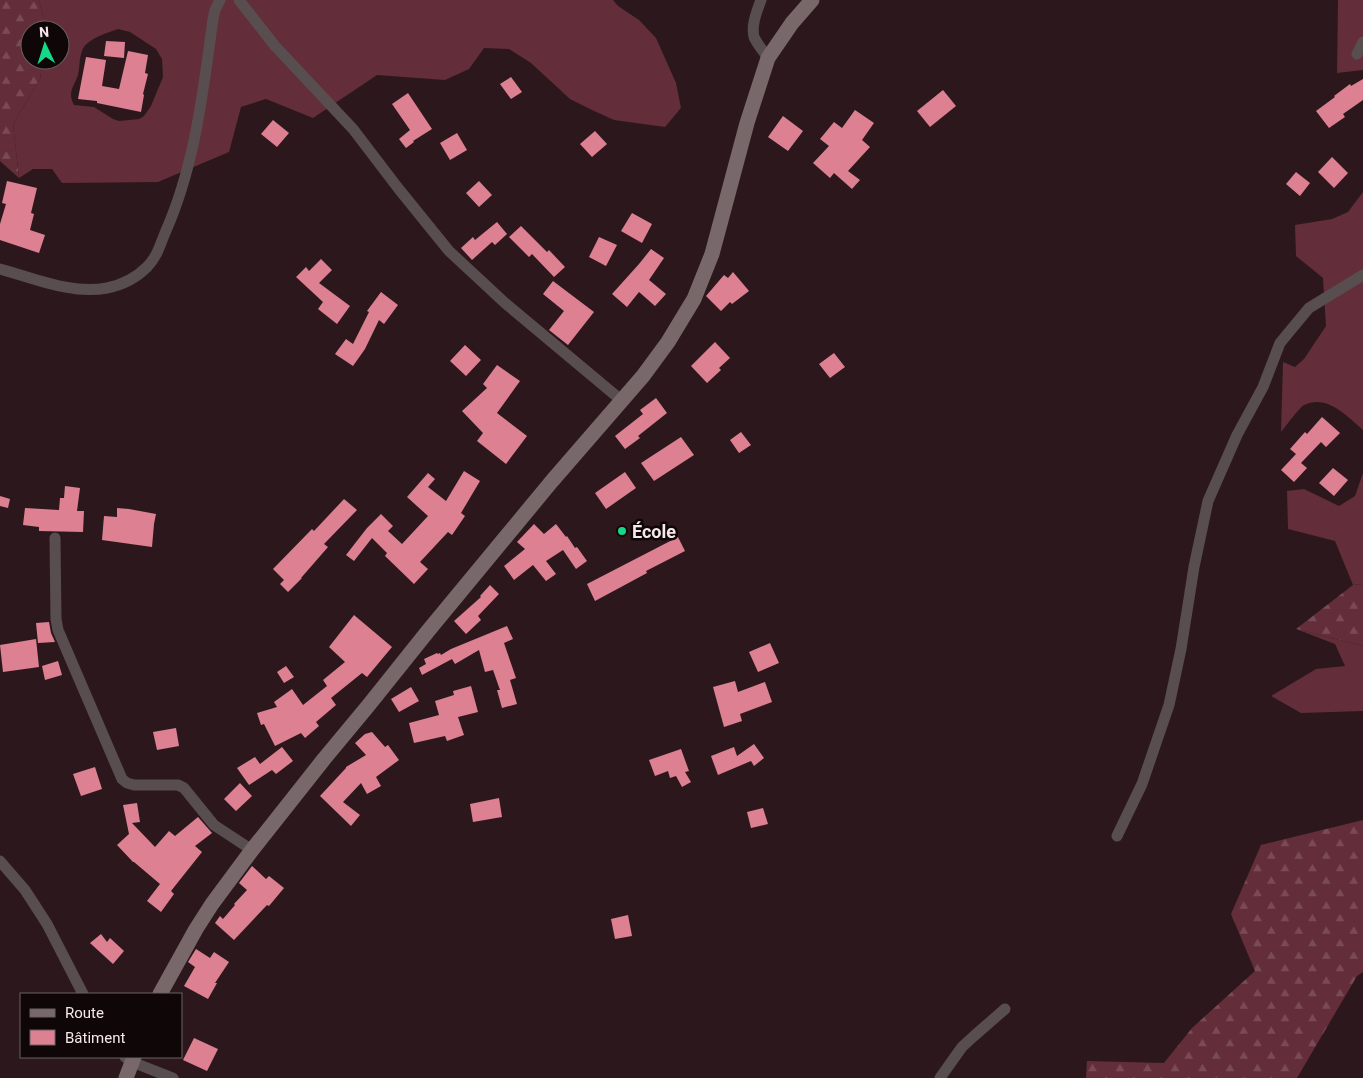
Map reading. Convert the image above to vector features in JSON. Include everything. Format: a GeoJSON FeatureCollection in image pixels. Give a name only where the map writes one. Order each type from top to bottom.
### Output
{"type":"FeatureCollection","features":[{"type":"Feature","properties":{"kind":"main road"},"geometry":{"type":"LineString","coordinates":[[161,993],[196,929],[252,850],[428,631],[621,400],[644,376],[668,342],[694,298],[712,254],[747,123],[768,58],[792,22],[812,0]]}},
{"type":"Feature","properties":{"kind":"main road"},"geometry":{"type":"LineString","coordinates":[[126,1078],[130,1058]]}},
{"type":"Feature","properties":{"kind":"street"},"geometry":{"type":"LineString","coordinates":[[0,269],[72,289],[107,288],[127,281],[146,268],[156,256],[174,213],[182,186],[202,97],[213,19],[220,0]]}},
{"type":"Feature","properties":{"kind":"street"},"geometry":{"type":"LineString","coordinates":[[240,0],[275,46],[352,129],[448,251],[505,303],[621,400]]}},
{"type":"Feature","properties":{"kind":"street"},"geometry":{"type":"LineString","coordinates":[[761,0],[755,17],[754,38],[768,58]]}},
{"type":"Feature","properties":{"kind":"street"},"geometry":{"type":"LineString","coordinates":[[1357,54],[1363,42]]}},
{"type":"Feature","properties":{"kind":"street"},"geometry":{"type":"LineString","coordinates":[[1117,836],[1142,784],[1169,705],[1208,500],[1237,435],[1263,387],[1280,343],[1309,308],[1363,275]]}},
{"type":"Feature","properties":{"kind":"street"},"geometry":{"type":"LineString","coordinates":[[55,538],[56,618],[58,630],[122,779],[134,785],[178,785],[184,788],[214,825],[252,850]]}},
{"type":"Feature","properties":{"kind":"street"},"geometry":{"type":"LineString","coordinates":[[0,861],[24,890],[47,924],[82,993]]}},
{"type":"Feature","properties":{"kind":"street"},"geometry":{"type":"LineString","coordinates":[[940,1078],[962,1048],[1005,1009]]}},
{"type":"Feature","properties":{"kind":"street"},"geometry":{"type":"LineString","coordinates":[[130,1058],[173,1078]]}},
{"type":"Feature","properties":{"kind":"green space"},"geometry":{"type":"Polygon","coordinates":[[[0,0],[39,0],[44,20],[20,20],[20,70],[41,70],[40,79],[13,124],[19,178],[0,161],[0,0]]]}},
{"type":"Feature","properties":{"kind":"green space"},"geometry":{"type":"Polygon","coordinates":[[[39,0],[613,0],[618,6],[639,20],[656,38],[676,83],[681,108],[665,127],[614,120],[570,99],[531,63],[509,49],[484,48],[469,69],[445,80],[377,75],[313,118],[266,99],[241,107],[229,152],[158,182],[62,183],[52,169],[33,169],[19,178],[13,124],[40,79],[41,70],[70,70],[70,20],[44,20],[39,0]],[[118,29],[97,37],[88,43],[81,54],[78,75],[71,93],[74,105],[94,107],[119,121],[139,119],[144,116],[151,106],[163,77],[162,59],[156,49],[130,32],[118,29]]]}},
{"type":"Feature","properties":{"kind":"green space"},"geometry":{"type":"Polygon","coordinates":[[[1338,0],[1363,0],[1363,70],[1337,73],[1338,0]]]}},
{"type":"Feature","properties":{"kind":"green space"},"geometry":{"type":"Polygon","coordinates":[[[1363,192],[1363,430],[1329,404],[1312,402],[1304,405],[1281,432],[1283,362],[1295,367],[1304,359],[1326,326],[1323,278],[1296,256],[1295,225],[1332,219],[1348,212],[1363,192]]]}},
{"type":"Feature","properties":{"kind":"green space"},"geometry":{"type":"Polygon","coordinates":[[[1363,473],[1363,584],[1353,585],[1335,541],[1288,529],[1287,491],[1304,489],[1339,506],[1355,496],[1363,473]]]}},
{"type":"Feature","properties":{"kind":"green space"},"geometry":{"type":"Polygon","coordinates":[[[1363,584],[1363,646],[1296,629],[1353,585],[1363,584]]]}},
{"type":"Feature","properties":{"kind":"green space"},"geometry":{"type":"Polygon","coordinates":[[[1296,629],[1363,646],[1363,711],[1301,713],[1271,696],[1316,669],[1345,666],[1335,644],[1296,629]]]}},
{"type":"Feature","properties":{"kind":"green space"},"geometry":{"type":"Polygon","coordinates":[[[1363,820],[1363,972],[1357,976],[1297,1078],[1086,1078],[1087,1061],[1164,1063],[1192,1028],[1255,971],[1231,914],[1261,845],[1363,820]]]}},
{"type":"Feature","properties":{"kind":"building"},"geometry":{"type":"Polygon","coordinates":[[[106,41],[125,42],[124,58],[104,56],[106,41]]]}},
{"type":"Feature","properties":{"kind":"building"},"geometry":{"type":"Polygon","coordinates":[[[128,51],[148,55],[145,73],[148,74],[141,112],[97,103],[97,101],[78,99],[86,57],[106,60],[102,86],[119,89],[128,51]]]}},
{"type":"Feature","properties":{"kind":"building"},"geometry":{"type":"Polygon","coordinates":[[[511,77],[522,92],[511,99],[500,84],[511,77]]]}},
{"type":"Feature","properties":{"kind":"building"},"geometry":{"type":"Polygon","coordinates":[[[1363,79],[1363,100],[1343,114],[1345,117],[1329,128],[1316,111],[1350,84],[1351,86],[1363,79]]]}},
{"type":"Feature","properties":{"kind":"building"},"geometry":{"type":"Polygon","coordinates":[[[943,90],[956,106],[930,127],[917,111],[943,90]]]}},
{"type":"Feature","properties":{"kind":"building"},"geometry":{"type":"Polygon","coordinates":[[[408,93],[432,129],[413,141],[406,148],[399,139],[410,130],[392,104],[408,93]]]}},
{"type":"Feature","properties":{"kind":"building"},"geometry":{"type":"Polygon","coordinates":[[[855,110],[874,123],[862,140],[870,147],[848,171],[860,180],[852,189],[834,173],[830,178],[813,163],[829,146],[820,139],[834,122],[842,128],[855,110]]]}},
{"type":"Feature","properties":{"kind":"building"},"geometry":{"type":"Polygon","coordinates":[[[783,116],[803,131],[788,151],[768,137],[783,116]]]}},
{"type":"Feature","properties":{"kind":"building"},"geometry":{"type":"Polygon","coordinates":[[[273,120],[289,133],[277,147],[261,134],[273,120]]]}},
{"type":"Feature","properties":{"kind":"building"},"geometry":{"type":"Polygon","coordinates":[[[595,131],[607,144],[592,157],[580,144],[595,131]]]}},
{"type":"Feature","properties":{"kind":"building"},"geometry":{"type":"Polygon","coordinates":[[[457,133],[467,150],[450,160],[440,143],[457,133]]]}},
{"type":"Feature","properties":{"kind":"building"},"geometry":{"type":"Polygon","coordinates":[[[1332,157],[1348,173],[1334,188],[1318,172],[1332,157]]]}},
{"type":"Feature","properties":{"kind":"building"},"geometry":{"type":"Polygon","coordinates":[[[1296,172],[1310,183],[1300,196],[1286,184],[1296,172]]]}},
{"type":"Feature","properties":{"kind":"building"},"geometry":{"type":"Polygon","coordinates":[[[7,181],[37,188],[31,213],[34,214],[30,230],[45,235],[39,253],[0,240],[0,224],[6,204],[2,203],[7,181]]]}},
{"type":"Feature","properties":{"kind":"building"},"geometry":{"type":"Polygon","coordinates":[[[479,181],[492,195],[479,207],[466,193],[479,181]]]}},
{"type":"Feature","properties":{"kind":"building"},"geometry":{"type":"Polygon","coordinates":[[[632,213],[652,224],[642,243],[621,231],[632,213]]]}},
{"type":"Feature","properties":{"kind":"building"},"geometry":{"type":"Polygon","coordinates":[[[497,222],[507,234],[495,245],[492,242],[472,260],[461,248],[473,237],[475,240],[497,222]]]}},
{"type":"Feature","properties":{"kind":"building"},"geometry":{"type":"Polygon","coordinates":[[[521,226],[547,252],[549,250],[565,267],[554,277],[532,254],[529,257],[509,237],[521,226]]]}},
{"type":"Feature","properties":{"kind":"building"},"geometry":{"type":"Polygon","coordinates":[[[599,237],[617,245],[606,266],[589,257],[599,237]]]}},
{"type":"Feature","properties":{"kind":"building"},"geometry":{"type":"Polygon","coordinates":[[[651,249],[664,258],[649,280],[666,294],[655,306],[639,292],[627,307],[612,294],[651,249]]]}},
{"type":"Feature","properties":{"kind":"building"},"geometry":{"type":"Polygon","coordinates":[[[321,259],[332,270],[319,283],[350,306],[337,324],[318,309],[323,302],[296,277],[306,267],[309,271],[321,259]]]}},
{"type":"Feature","properties":{"kind":"building"},"geometry":{"type":"Polygon","coordinates":[[[733,272],[749,291],[732,304],[730,302],[721,311],[706,296],[724,275],[728,278],[733,272]]]}},
{"type":"Feature","properties":{"kind":"building"},"geometry":{"type":"Polygon","coordinates":[[[553,281],[594,312],[568,345],[549,330],[564,311],[543,294],[553,281]]]}},
{"type":"Feature","properties":{"kind":"building"},"geometry":{"type":"Polygon","coordinates":[[[381,292],[398,305],[384,324],[379,320],[365,349],[353,366],[335,354],[346,339],[353,344],[369,312],[367,311],[381,292]]]}},
{"type":"Feature","properties":{"kind":"building"},"geometry":{"type":"Polygon","coordinates":[[[715,342],[730,358],[719,368],[721,370],[707,383],[691,366],[715,342]]]}},
{"type":"Feature","properties":{"kind":"building"},"geometry":{"type":"Polygon","coordinates":[[[465,345],[481,360],[466,376],[450,361],[465,345]]]}},
{"type":"Feature","properties":{"kind":"building"},"geometry":{"type":"Polygon","coordinates":[[[834,353],[845,367],[830,378],[819,364],[834,353]]]}},
{"type":"Feature","properties":{"kind":"building"},"geometry":{"type":"Polygon","coordinates":[[[497,365],[520,381],[497,413],[527,436],[506,464],[477,441],[483,433],[462,411],[487,388],[483,384],[497,365]]]}},
{"type":"Feature","properties":{"kind":"building"},"geometry":{"type":"Polygon","coordinates":[[[656,398],[667,413],[625,449],[615,436],[643,414],[640,410],[656,398]]]}},
{"type":"Feature","properties":{"kind":"building"},"geometry":{"type":"Polygon","coordinates":[[[1322,417],[1340,433],[1326,447],[1321,442],[1301,463],[1307,468],[1294,482],[1281,470],[1296,454],[1290,449],[1322,417]]]}},
{"type":"Feature","properties":{"kind":"building"},"geometry":{"type":"Polygon","coordinates":[[[741,432],[751,445],[739,453],[730,440],[741,432]]]}},
{"type":"Feature","properties":{"kind":"building"},"geometry":{"type":"Polygon","coordinates":[[[681,437],[694,455],[654,481],[641,463],[681,437]]]}},
{"type":"Feature","properties":{"kind":"building"},"geometry":{"type":"Polygon","coordinates":[[[1333,468],[1348,480],[1334,496],[1319,483],[1333,468]]]}},
{"type":"Feature","properties":{"kind":"building"},"geometry":{"type":"Polygon","coordinates":[[[464,471],[480,481],[461,513],[465,516],[452,535],[448,532],[420,562],[428,569],[414,584],[385,556],[387,553],[372,538],[354,561],[346,555],[367,528],[381,514],[393,526],[388,531],[402,544],[428,516],[407,497],[428,473],[435,479],[428,487],[446,501],[464,471]]]}},
{"type":"Feature","properties":{"kind":"building"},"geometry":{"type":"Polygon","coordinates":[[[625,472],[636,488],[606,509],[595,493],[625,472]]]}},
{"type":"Feature","properties":{"kind":"building"},"geometry":{"type":"Polygon","coordinates":[[[65,486],[80,488],[77,511],[84,511],[83,532],[39,531],[39,527],[23,525],[25,508],[59,510],[60,498],[64,498],[65,486]]]}},
{"type":"Feature","properties":{"kind":"building"},"geometry":{"type":"Polygon","coordinates":[[[0,496],[10,499],[8,508],[0,506],[0,496]]]}},
{"type":"Feature","properties":{"kind":"building"},"geometry":{"type":"Polygon","coordinates":[[[344,499],[357,510],[324,544],[328,547],[288,592],[280,584],[284,580],[273,569],[312,529],[314,531],[344,499]]]}},
{"type":"Feature","properties":{"kind":"building"},"geometry":{"type":"Polygon","coordinates":[[[117,508],[156,514],[152,547],[102,540],[104,516],[117,517],[117,508]]]}},
{"type":"Feature","properties":{"kind":"building"},"geometry":{"type":"Polygon","coordinates":[[[534,524],[544,534],[556,524],[587,561],[576,569],[563,550],[546,561],[556,574],[546,581],[533,565],[514,580],[504,566],[525,549],[517,542],[534,524]]]}},
{"type":"Feature","properties":{"kind":"building"},"geometry":{"type":"Polygon","coordinates":[[[678,537],[685,551],[595,601],[587,584],[678,537]]]}},
{"type":"Feature","properties":{"kind":"building"},"geometry":{"type":"Polygon","coordinates":[[[490,585],[499,594],[478,616],[481,620],[466,634],[454,621],[481,597],[490,585]]]}},
{"type":"Feature","properties":{"kind":"building"},"geometry":{"type":"Polygon","coordinates":[[[354,615],[392,647],[367,677],[362,673],[331,698],[336,705],[316,722],[319,726],[305,738],[301,733],[275,746],[264,724],[261,725],[257,713],[277,707],[274,702],[292,689],[303,705],[327,686],[323,680],[345,662],[329,647],[354,615]]]}},
{"type":"Feature","properties":{"kind":"building"},"geometry":{"type":"Polygon","coordinates":[[[49,622],[55,642],[38,643],[36,623],[49,622]]]}},
{"type":"Feature","properties":{"kind":"building"},"geometry":{"type":"Polygon","coordinates":[[[507,626],[513,639],[504,643],[516,678],[510,680],[517,704],[502,708],[497,690],[500,690],[493,670],[485,672],[479,650],[455,664],[452,659],[422,675],[419,668],[426,664],[424,659],[437,653],[441,655],[507,626]]]}},
{"type":"Feature","properties":{"kind":"building"},"geometry":{"type":"Polygon","coordinates":[[[36,639],[39,667],[3,672],[0,645],[36,639]]]}},
{"type":"Feature","properties":{"kind":"building"},"geometry":{"type":"Polygon","coordinates":[[[770,643],[779,663],[758,672],[749,652],[770,643]]]}},
{"type":"Feature","properties":{"kind":"building"},"geometry":{"type":"Polygon","coordinates":[[[58,661],[62,675],[45,680],[42,666],[58,661]]]}},
{"type":"Feature","properties":{"kind":"building"},"geometry":{"type":"Polygon","coordinates":[[[286,666],[294,677],[284,683],[277,672],[286,666]]]}},
{"type":"Feature","properties":{"kind":"building"},"geometry":{"type":"Polygon","coordinates":[[[735,681],[738,692],[765,682],[772,702],[740,714],[742,721],[724,727],[713,687],[735,681]]]}},
{"type":"Feature","properties":{"kind":"building"},"geometry":{"type":"Polygon","coordinates":[[[471,686],[478,712],[458,717],[464,735],[447,741],[445,736],[414,743],[409,723],[439,715],[435,701],[454,695],[453,691],[471,686]]]}},
{"type":"Feature","properties":{"kind":"building"},"geometry":{"type":"Polygon","coordinates":[[[411,687],[419,701],[399,712],[391,699],[411,687]]]}},
{"type":"Feature","properties":{"kind":"building"},"geometry":{"type":"Polygon","coordinates":[[[176,728],[179,746],[157,750],[153,732],[176,728]]]}},
{"type":"Feature","properties":{"kind":"building"},"geometry":{"type":"Polygon","coordinates":[[[372,732],[385,747],[388,745],[399,760],[376,777],[381,786],[367,794],[361,783],[343,802],[360,815],[351,826],[320,796],[346,767],[366,755],[355,743],[365,734],[372,732]]]}},
{"type":"Feature","properties":{"kind":"building"},"geometry":{"type":"Polygon","coordinates":[[[754,744],[764,758],[754,766],[751,761],[718,775],[711,756],[734,747],[737,756],[754,744]]]}},
{"type":"Feature","properties":{"kind":"building"},"geometry":{"type":"Polygon","coordinates":[[[282,747],[293,761],[276,774],[272,770],[249,785],[237,768],[255,757],[260,764],[282,747]]]}},
{"type":"Feature","properties":{"kind":"building"},"geometry":{"type":"Polygon","coordinates":[[[681,749],[689,771],[685,772],[691,782],[682,787],[676,776],[670,778],[668,771],[655,776],[649,760],[681,749]]]}},
{"type":"Feature","properties":{"kind":"building"},"geometry":{"type":"Polygon","coordinates":[[[95,767],[102,789],[81,796],[73,774],[95,767]]]}},
{"type":"Feature","properties":{"kind":"building"},"geometry":{"type":"Polygon","coordinates":[[[240,783],[252,796],[236,811],[224,799],[240,783]]]}},
{"type":"Feature","properties":{"kind":"building"},"geometry":{"type":"Polygon","coordinates":[[[499,798],[502,817],[473,822],[470,804],[499,798]]]}},
{"type":"Feature","properties":{"kind":"building"},"geometry":{"type":"Polygon","coordinates":[[[137,803],[140,822],[132,823],[155,847],[169,831],[175,836],[198,817],[212,833],[195,846],[202,852],[171,891],[174,894],[161,912],[147,901],[160,884],[133,862],[117,845],[129,834],[123,805],[137,803]]]}},
{"type":"Feature","properties":{"kind":"building"},"geometry":{"type":"Polygon","coordinates":[[[763,808],[768,824],[751,828],[747,812],[763,808]]]}},
{"type":"Feature","properties":{"kind":"building"},"geometry":{"type":"Polygon","coordinates":[[[252,866],[266,879],[269,876],[284,888],[269,906],[267,905],[234,940],[215,923],[220,916],[223,919],[247,890],[239,883],[252,866]]]}},
{"type":"Feature","properties":{"kind":"building"},"geometry":{"type":"Polygon","coordinates":[[[628,915],[632,936],[615,939],[611,919],[628,915]]]}},
{"type":"Feature","properties":{"kind":"building"},"geometry":{"type":"Polygon","coordinates":[[[101,934],[107,942],[110,938],[124,951],[113,964],[90,943],[101,934]]]}},
{"type":"Feature","properties":{"kind":"building"},"geometry":{"type":"Polygon","coordinates":[[[196,949],[210,958],[214,952],[229,962],[215,983],[217,983],[208,999],[184,986],[195,967],[188,962],[196,949]]]}},
{"type":"Feature","properties":{"kind":"building"},"geometry":{"type":"Polygon","coordinates":[[[194,1038],[218,1049],[207,1071],[183,1060],[194,1038]]]}},
{"type":"Feature","properties":{"kind":"place","name":"École"},"geometry":{"type":"Point","coordinates":[622,531]}}]}
